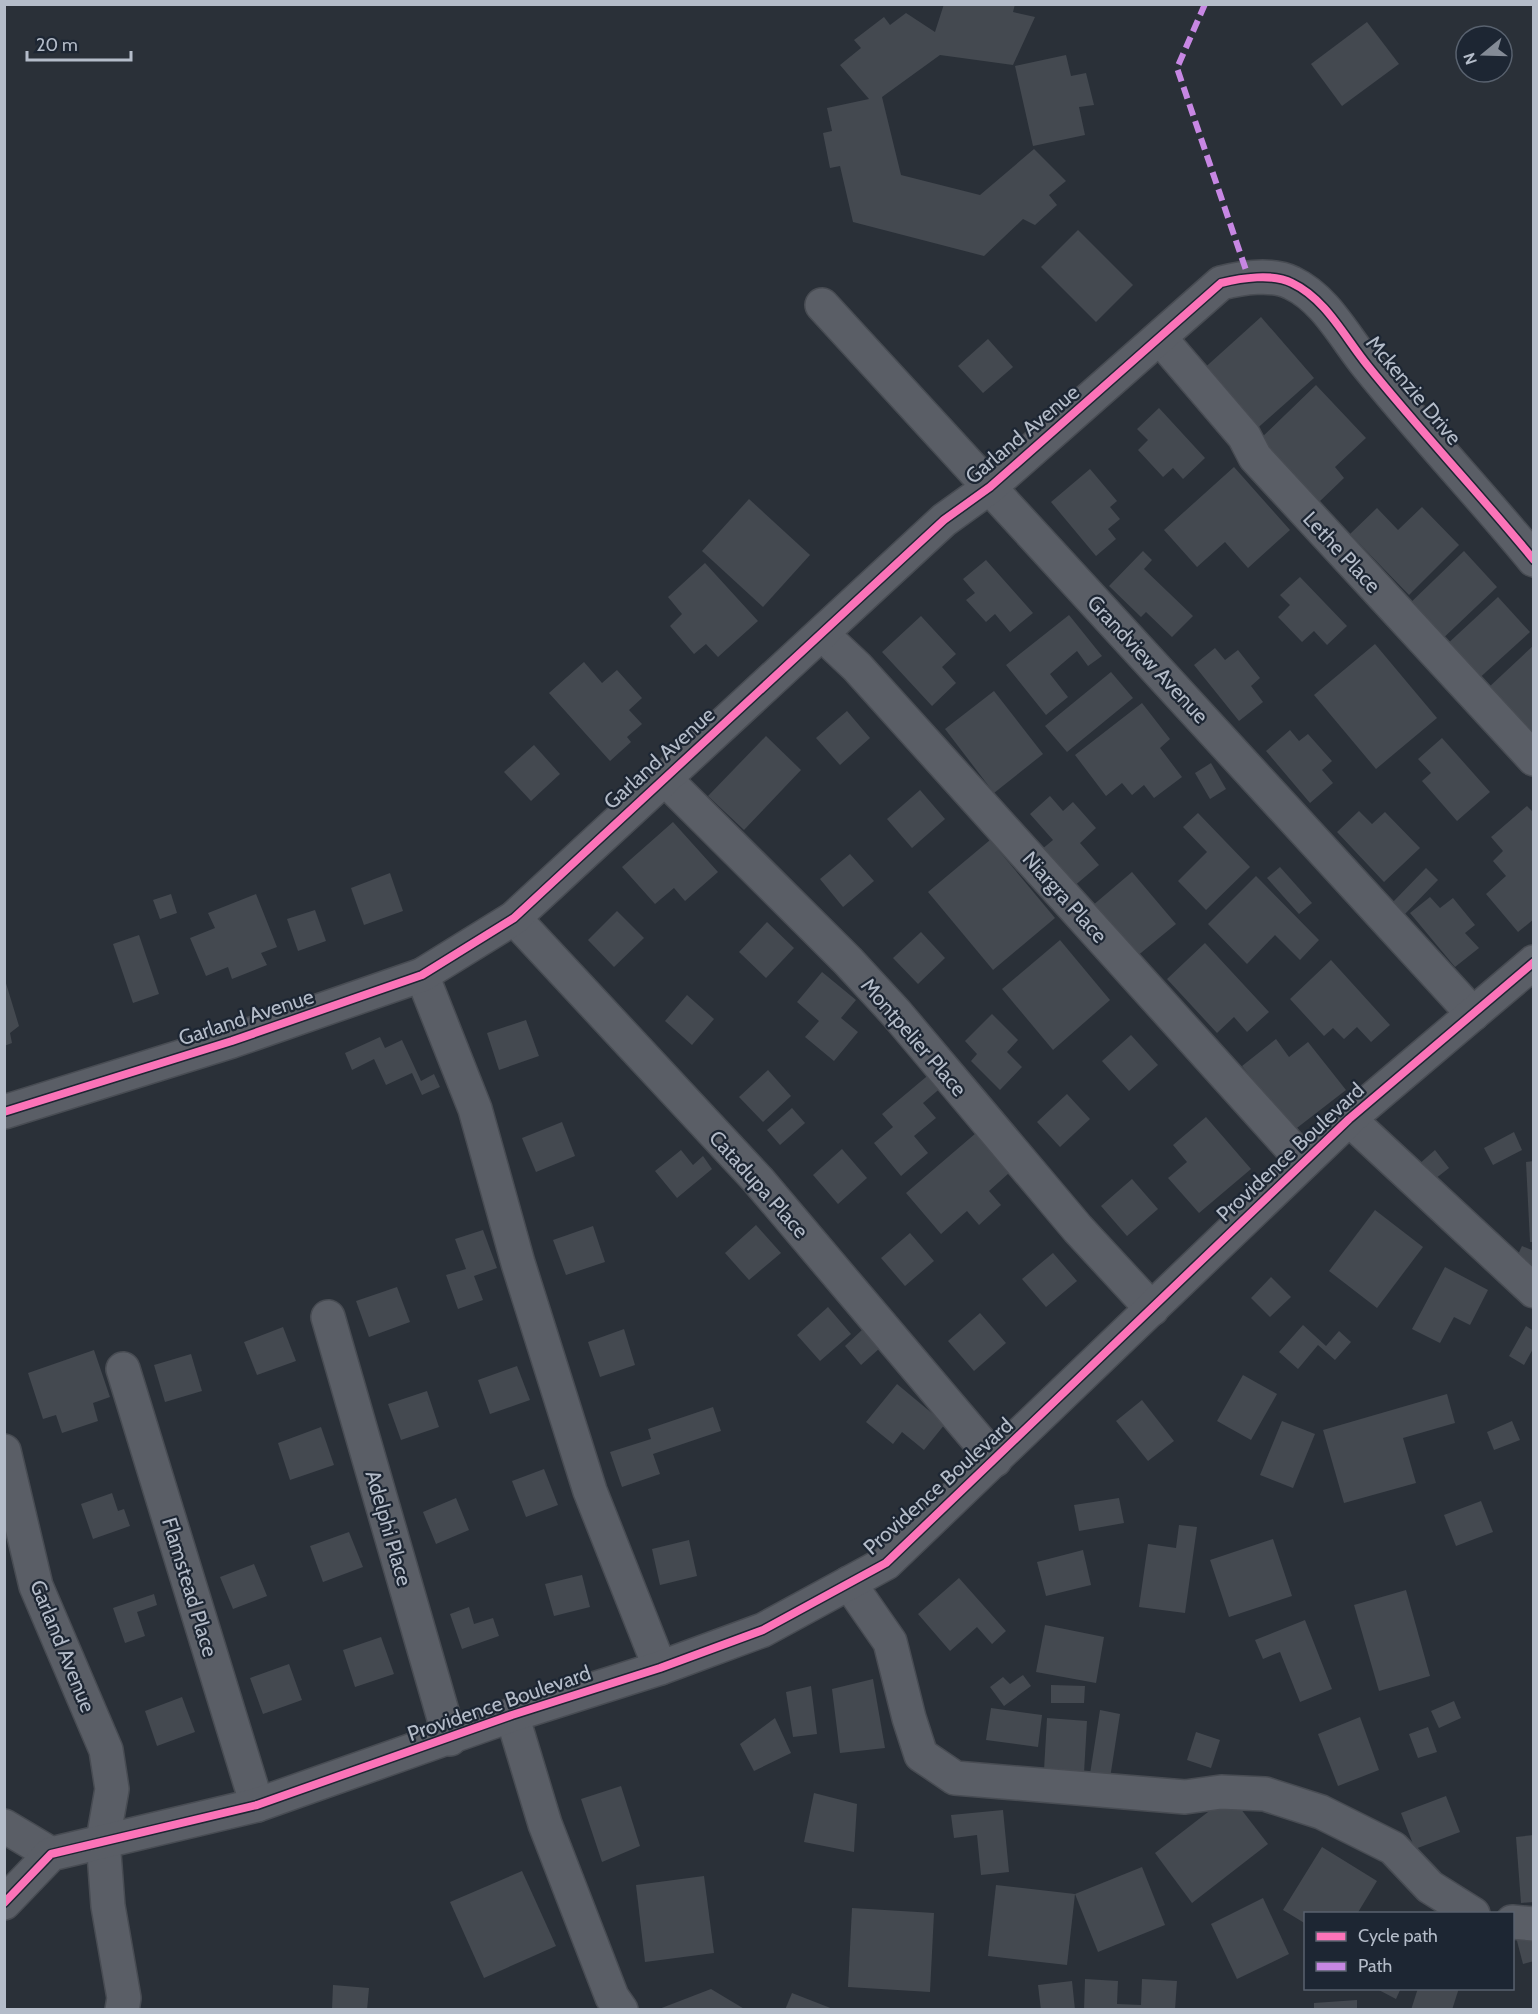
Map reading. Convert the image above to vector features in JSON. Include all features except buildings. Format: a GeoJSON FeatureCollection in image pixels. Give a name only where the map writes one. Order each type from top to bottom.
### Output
{"type":"FeatureCollection","features":[{"type":"Feature","properties":{"kind":"street","name":"Garland Avenue"},"geometry":{"type":"LineString","coordinates":[[4,1112],[232,1041],[422,975],[514,918],[663,777],[823,634],[944,520],[990,487],[1221,283],[1248,276]]}},
{"type":"Feature","properties":{"kind":"street","name":"Mckenzie Drive"},"geometry":{"type":"LineString","coordinates":[[1248,276],[1292,282],[1323,305],[1368,366],[1485,500],[1533,560]]}},
{"type":"Feature","properties":{"kind":"street","name":"Grandview Avenue"},"geometry":{"type":"LineString","coordinates":[[822,304],[1473,1014]]}},
{"type":"Feature","properties":{"kind":"street","name":"Lethe Place"},"geometry":{"type":"LineString","coordinates":[[1160,338],[1244,436],[1255,457],[1533,759]]}},
{"type":"Feature","properties":{"kind":"street","name":"Niargra Place"},"geometry":{"type":"LineString","coordinates":[[823,634],[857,667],[1304,1162]]}},
{"type":"Feature","properties":{"kind":"street","name":"Montpelier Place"},"geometry":{"type":"LineString","coordinates":[[663,777],[842,953],[896,1013],[1078,1229],[1152,1309]]}},
{"type":"Feature","properties":{"kind":"street","name":"Catadupa Place"},"geometry":{"type":"LineString","coordinates":[[514,918],[758,1180],[995,1460]]}},
{"type":"Feature","properties":{"kind":"street","name":"Providence Boulevard"},"geometry":{"type":"LineString","coordinates":[[51,1854],[257,1805],[450,1739],[512,1715],[660,1668],[763,1630],[886,1563],[1349,1119],[1533,962]]}},
{"type":"Feature","properties":{"kind":"street"},"geometry":{"type":"LineString","coordinates":[[422,975],[475,1109],[518,1263],[590,1491],[660,1668]]}},
{"type":"Feature","properties":{"kind":"street"},"geometry":{"type":"LineString","coordinates":[[1349,1119],[1533,1291]]}},
{"type":"Feature","properties":{"kind":"street","name":"Adelphi Place"},"geometry":{"type":"LineString","coordinates":[[328,1317],[450,1739]]}},
{"type":"Feature","properties":{"kind":"street","name":"Flamstead Place"},"geometry":{"type":"LineString","coordinates":[[123,1369],[257,1805]]}},
{"type":"Feature","properties":{"kind":"street","name":"Garland Avenue"},"geometry":{"type":"LineString","coordinates":[[4,1451],[36,1586],[106,1750],[112,1789],[103,1840],[108,1906],[124,1998],[122,2010]]}},
{"type":"Feature","properties":{"kind":"street"},"geometry":{"type":"LineString","coordinates":[[4,1560],[36,1586]]}},
{"type":"Feature","properties":{"kind":"street"},"geometry":{"type":"LineString","coordinates":[[849,1583],[890,1642],[921,1755],[956,1778],[1185,1797],[1221,1792],[1265,1794],[1321,1812],[1393,1848],[1430,1887],[1470,1912]]}},
{"type":"Feature","properties":{"kind":"street"},"geometry":{"type":"LineString","coordinates":[[512,1715],[545,1824],[612,1997],[621,2010]]}},
{"type":"Feature","properties":{"kind":"street"},"geometry":{"type":"LineString","coordinates":[[4,1826],[51,1854],[4,1903]]}},
{"type":"Feature","properties":{"kind":"street"},"geometry":{"type":"LineString","coordinates":[[1514,1922],[1533,1924]]}},
{"type":"Feature","properties":{"kind":"marked path"},"geometry":{"type":"LineString","coordinates":[[1205,4],[1177,68],[1248,276]]}},
{"type":"Feature","properties":{"kind":"cycle path"},"geometry":{"type":"LineString","coordinates":[[4,1112],[232,1041],[422,975],[514,918],[944,520],[990,487],[1221,283],[1247,278],[1276,278],[1292,283],[1315,299],[1334,320],[1388,391],[1534,560]]}},
{"type":"Feature","properties":{"kind":"cycle path"},"geometry":{"type":"LineString","coordinates":[[4,1903],[51,1854],[257,1805],[512,1715],[660,1668],[763,1630],[886,1563],[1349,1119],[1534,962]]}}]}
